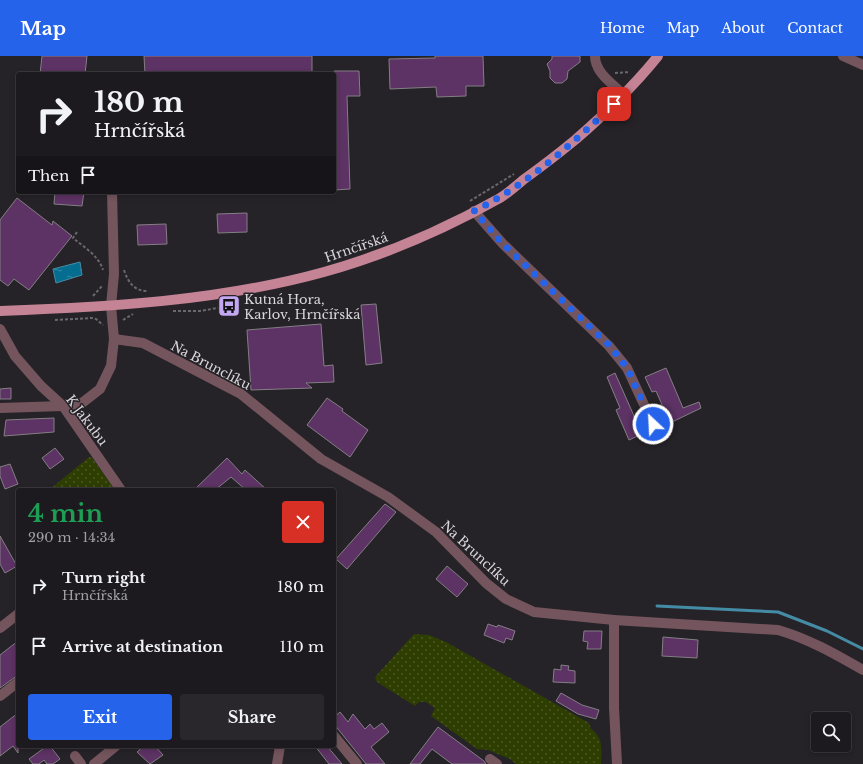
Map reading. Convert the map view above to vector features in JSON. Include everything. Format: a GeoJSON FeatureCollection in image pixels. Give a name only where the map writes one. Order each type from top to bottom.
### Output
{"type":"FeatureCollection","features":[{"type":"Feature","properties":{"kind":"main road","name":"Hrnčířská"},"geometry":{"type":"LineString","coordinates":[[0,311],[111,306],[242,290],[326,272],[372,257],[433,232],[472,206],[501,197],[557,155],[624,95],[658,56]]}},
{"type":"Feature","properties":{"kind":"street"},"geometry":{"type":"LineString","coordinates":[[595,56],[595,62],[604,76],[624,95]]}},
{"type":"Feature","properties":{"kind":"street"},"geometry":{"type":"LineString","coordinates":[[843,56],[863,65]]}},
{"type":"Feature","properties":{"kind":"street"},"geometry":{"type":"LineString","coordinates":[[0,408],[63,406],[82,403],[100,389],[111,366],[114,339],[111,306],[114,274],[112,194]]}},
{"type":"Feature","properties":{"kind":"street"},"geometry":{"type":"LineString","coordinates":[[472,206],[503,244],[610,346],[627,368],[653,424]]}},
{"type":"Feature","properties":{"kind":"street","name":"K Jakubu"},"geometry":{"type":"LineString","coordinates":[[0,329],[15,356],[42,386],[63,406],[120,488]]}},
{"type":"Feature","properties":{"kind":"street","name":"Na Brunclíku"},"geometry":{"type":"LineString","coordinates":[[114,339],[143,343],[241,394],[322,459],[388,497],[436,532],[486,583],[506,599],[534,612],[614,620],[778,630],[799,636],[819,645],[863,670]]}},
{"type":"Feature","properties":{"kind":"street"},"geometry":{"type":"LineString","coordinates":[[0,628],[16,616]]}},
{"type":"Feature","properties":{"kind":"street"},"geometry":{"type":"LineString","coordinates":[[614,620],[614,708],[617,764]]}},
{"type":"Feature","properties":{"kind":"street"},"geometry":{"type":"LineString","coordinates":[[0,696],[16,684]]}},
{"type":"Feature","properties":{"kind":"street"},"geometry":{"type":"LineString","coordinates":[[336,738],[357,764]]}},
{"type":"Feature","properties":{"kind":"street"},"geometry":{"type":"LineString","coordinates":[[94,764],[114,748]]}},
{"type":"Feature","properties":{"kind":"street"},"geometry":{"type":"LineString","coordinates":[[277,764],[280,748]]}},
{"type":"Feature","properties":{"kind":"street"},"geometry":{"type":"LineString","coordinates":[[74,756],[81,764]]}},
{"type":"Feature","properties":{"kind":"path"},"geometry":{"type":"LineString","coordinates":[[604,76],[609,70],[619,73],[634,71]]}},
{"type":"Feature","properties":{"kind":"path"},"geometry":{"type":"LineString","coordinates":[[472,206],[520,169]]}},
{"type":"Feature","properties":{"kind":"path"},"geometry":{"type":"LineString","coordinates":[[77,232],[73,238],[96,258],[104,273]]}},
{"type":"Feature","properties":{"kind":"path"},"geometry":{"type":"LineString","coordinates":[[124,268],[128,280],[133,286],[138,290],[149,291]]}},
{"type":"Feature","properties":{"kind":"path"},"geometry":{"type":"LineString","coordinates":[[90,297],[97,292],[104,280]]}},
{"type":"Feature","properties":{"kind":"green space"},"geometry":{"type":"Polygon","coordinates":[[[89,457],[92,458],[114,488],[51,488],[89,457]]]}},
{"type":"Feature","properties":{"kind":"green space"},"geometry":{"type":"Polygon","coordinates":[[[414,634],[429,635],[446,642],[589,723],[591,729],[600,740],[601,764],[516,764],[510,759],[488,750],[477,749],[431,716],[435,708],[426,702],[419,702],[415,706],[377,682],[375,677],[414,634]]]}},
{"type":"Feature","properties":{"kind":"water"},"geometry":{"type":"Polygon","coordinates":[[[80,262],[82,275],[56,283],[53,269],[80,262]]]}},
{"type":"Feature","properties":{"kind":"building"},"geometry":{"type":"Polygon","coordinates":[[[42,56],[87,56],[85,72],[40,72],[42,56]]]}},
{"type":"Feature","properties":{"kind":"building"},"geometry":{"type":"Polygon","coordinates":[[[144,56],[312,56],[312,72],[145,72],[144,56]]]}},
{"type":"Feature","properties":{"kind":"building"},"geometry":{"type":"Polygon","coordinates":[[[435,56],[483,56],[484,86],[466,86],[466,96],[437,97],[436,87],[390,89],[389,59],[435,58],[435,56]]]}},
{"type":"Feature","properties":{"kind":"building"},"geometry":{"type":"Polygon","coordinates":[[[552,56],[580,56],[580,62],[568,71],[567,79],[562,83],[555,83],[550,78],[550,71],[547,64],[552,59],[552,56]]]}},
{"type":"Feature","properties":{"kind":"building"},"geometry":{"type":"Polygon","coordinates":[[[359,71],[360,96],[347,96],[350,189],[336,190],[336,72],[334,72],[359,71]]]}},
{"type":"Feature","properties":{"kind":"building"},"geometry":{"type":"Polygon","coordinates":[[[55,194],[84,194],[82,206],[54,204],[55,194]]]}},
{"type":"Feature","properties":{"kind":"building"},"geometry":{"type":"Polygon","coordinates":[[[17,198],[52,225],[53,221],[72,236],[29,290],[14,279],[8,286],[0,280],[0,220],[17,198]]]}},
{"type":"Feature","properties":{"kind":"building"},"geometry":{"type":"Polygon","coordinates":[[[247,213],[247,232],[218,233],[217,214],[247,213]]]}},
{"type":"Feature","properties":{"kind":"building"},"geometry":{"type":"Polygon","coordinates":[[[166,224],[167,244],[138,245],[137,225],[166,224]]]}},
{"type":"Feature","properties":{"kind":"building"},"geometry":{"type":"Polygon","coordinates":[[[376,304],[382,363],[366,365],[361,305],[376,304]]]}},
{"type":"Feature","properties":{"kind":"building"},"geometry":{"type":"Polygon","coordinates":[[[321,324],[324,366],[333,365],[334,382],[306,383],[312,388],[251,390],[247,330],[321,324]]]}},
{"type":"Feature","properties":{"kind":"building"},"geometry":{"type":"Polygon","coordinates":[[[666,368],[683,408],[699,402],[701,408],[670,423],[656,391],[652,392],[645,377],[666,368]]]}},
{"type":"Feature","properties":{"kind":"building"},"geometry":{"type":"Polygon","coordinates":[[[615,373],[642,434],[629,440],[616,410],[620,408],[607,377],[615,373]]]}},
{"type":"Feature","properties":{"kind":"building"},"geometry":{"type":"Polygon","coordinates":[[[11,388],[11,399],[0,399],[0,389],[11,388]]]}},
{"type":"Feature","properties":{"kind":"building"},"geometry":{"type":"Polygon","coordinates":[[[327,398],[368,430],[350,457],[307,425],[327,398]]]}},
{"type":"Feature","properties":{"kind":"building"},"geometry":{"type":"Polygon","coordinates":[[[54,418],[54,432],[4,436],[6,420],[54,418]]]}},
{"type":"Feature","properties":{"kind":"building"},"geometry":{"type":"Polygon","coordinates":[[[55,448],[64,459],[50,469],[42,458],[55,448]]]}},
{"type":"Feature","properties":{"kind":"building"},"geometry":{"type":"Polygon","coordinates":[[[227,458],[242,474],[245,470],[265,488],[244,488],[231,477],[217,488],[196,488],[227,458]]]}},
{"type":"Feature","properties":{"kind":"building"},"geometry":{"type":"Polygon","coordinates":[[[10,464],[18,484],[5,489],[0,476],[0,467],[10,464]]]}},
{"type":"Feature","properties":{"kind":"building"},"geometry":{"type":"Polygon","coordinates":[[[385,504],[396,512],[347,569],[336,559],[385,504]]]}},
{"type":"Feature","properties":{"kind":"building"},"geometry":{"type":"Polygon","coordinates":[[[0,536],[16,567],[5,573],[0,564],[0,536]]]}},
{"type":"Feature","properties":{"kind":"building"},"geometry":{"type":"Polygon","coordinates":[[[447,566],[468,584],[457,597],[436,579],[447,566]]]}},
{"type":"Feature","properties":{"kind":"building"},"geometry":{"type":"Polygon","coordinates":[[[488,624],[497,627],[498,625],[515,631],[512,640],[506,638],[504,643],[484,635],[488,624]]]}},
{"type":"Feature","properties":{"kind":"building"},"geometry":{"type":"Polygon","coordinates":[[[584,631],[602,631],[601,649],[587,649],[588,642],[583,641],[584,631]]]}},
{"type":"Feature","properties":{"kind":"building"},"geometry":{"type":"Polygon","coordinates":[[[663,637],[698,640],[697,658],[662,656],[663,637]]]}},
{"type":"Feature","properties":{"kind":"building"},"geometry":{"type":"Polygon","coordinates":[[[16,643],[16,676],[0,688],[0,655],[16,643]]]}},
{"type":"Feature","properties":{"kind":"building"},"geometry":{"type":"Polygon","coordinates":[[[561,665],[569,666],[568,670],[575,671],[575,683],[553,682],[554,669],[561,670],[561,665]]]}},
{"type":"Feature","properties":{"kind":"building"},"geometry":{"type":"Polygon","coordinates":[[[561,693],[582,705],[599,710],[596,719],[578,714],[556,701],[561,693]]]}},
{"type":"Feature","properties":{"kind":"building"},"geometry":{"type":"Polygon","coordinates":[[[340,712],[348,722],[353,714],[365,729],[370,724],[374,729],[382,723],[389,732],[371,747],[385,764],[366,764],[336,726],[336,715],[340,712]]]}},
{"type":"Feature","properties":{"kind":"building"},"geometry":{"type":"Polygon","coordinates":[[[16,715],[16,748],[18,748],[18,753],[13,746],[0,756],[0,727],[16,715]]]}},
{"type":"Feature","properties":{"kind":"building"},"geometry":{"type":"Polygon","coordinates":[[[438,727],[486,764],[452,764],[432,749],[420,764],[410,764],[438,727]]]}},
{"type":"Feature","properties":{"kind":"building"},"geometry":{"type":"Polygon","coordinates":[[[44,748],[52,748],[60,759],[53,764],[47,764],[44,760],[39,764],[33,764],[29,759],[44,748]]]}},
{"type":"Feature","properties":{"kind":"building"},"geometry":{"type":"Polygon","coordinates":[[[142,748],[157,748],[163,755],[150,764],[137,752],[142,748]]]}},
{"type":"Feature","properties":{"kind":"building"},"geometry":{"type":"Polygon","coordinates":[[[317,748],[329,748],[342,764],[329,764],[317,748]]]}},
{"type":"Feature","properties":{"kind":"waterway"},"geometry":{"type":"LineString","coordinates":[[657,606],[778,612],[827,631],[863,649]]}},
{"type":"Feature","properties":{"kind":"place","name":"Kutná Hora, Karlov, Hrnčířská"},"geometry":{"type":"Point","coordinates":[229,306]}},
{"type":"Feature","properties":{"kind":"route"},"geometry":{"type":"LineString","coordinates":[[614,104],[596,122],[557,155],[501,197],[474,211],[503,244],[610,346],[627,368],[653,424]]}}]}
